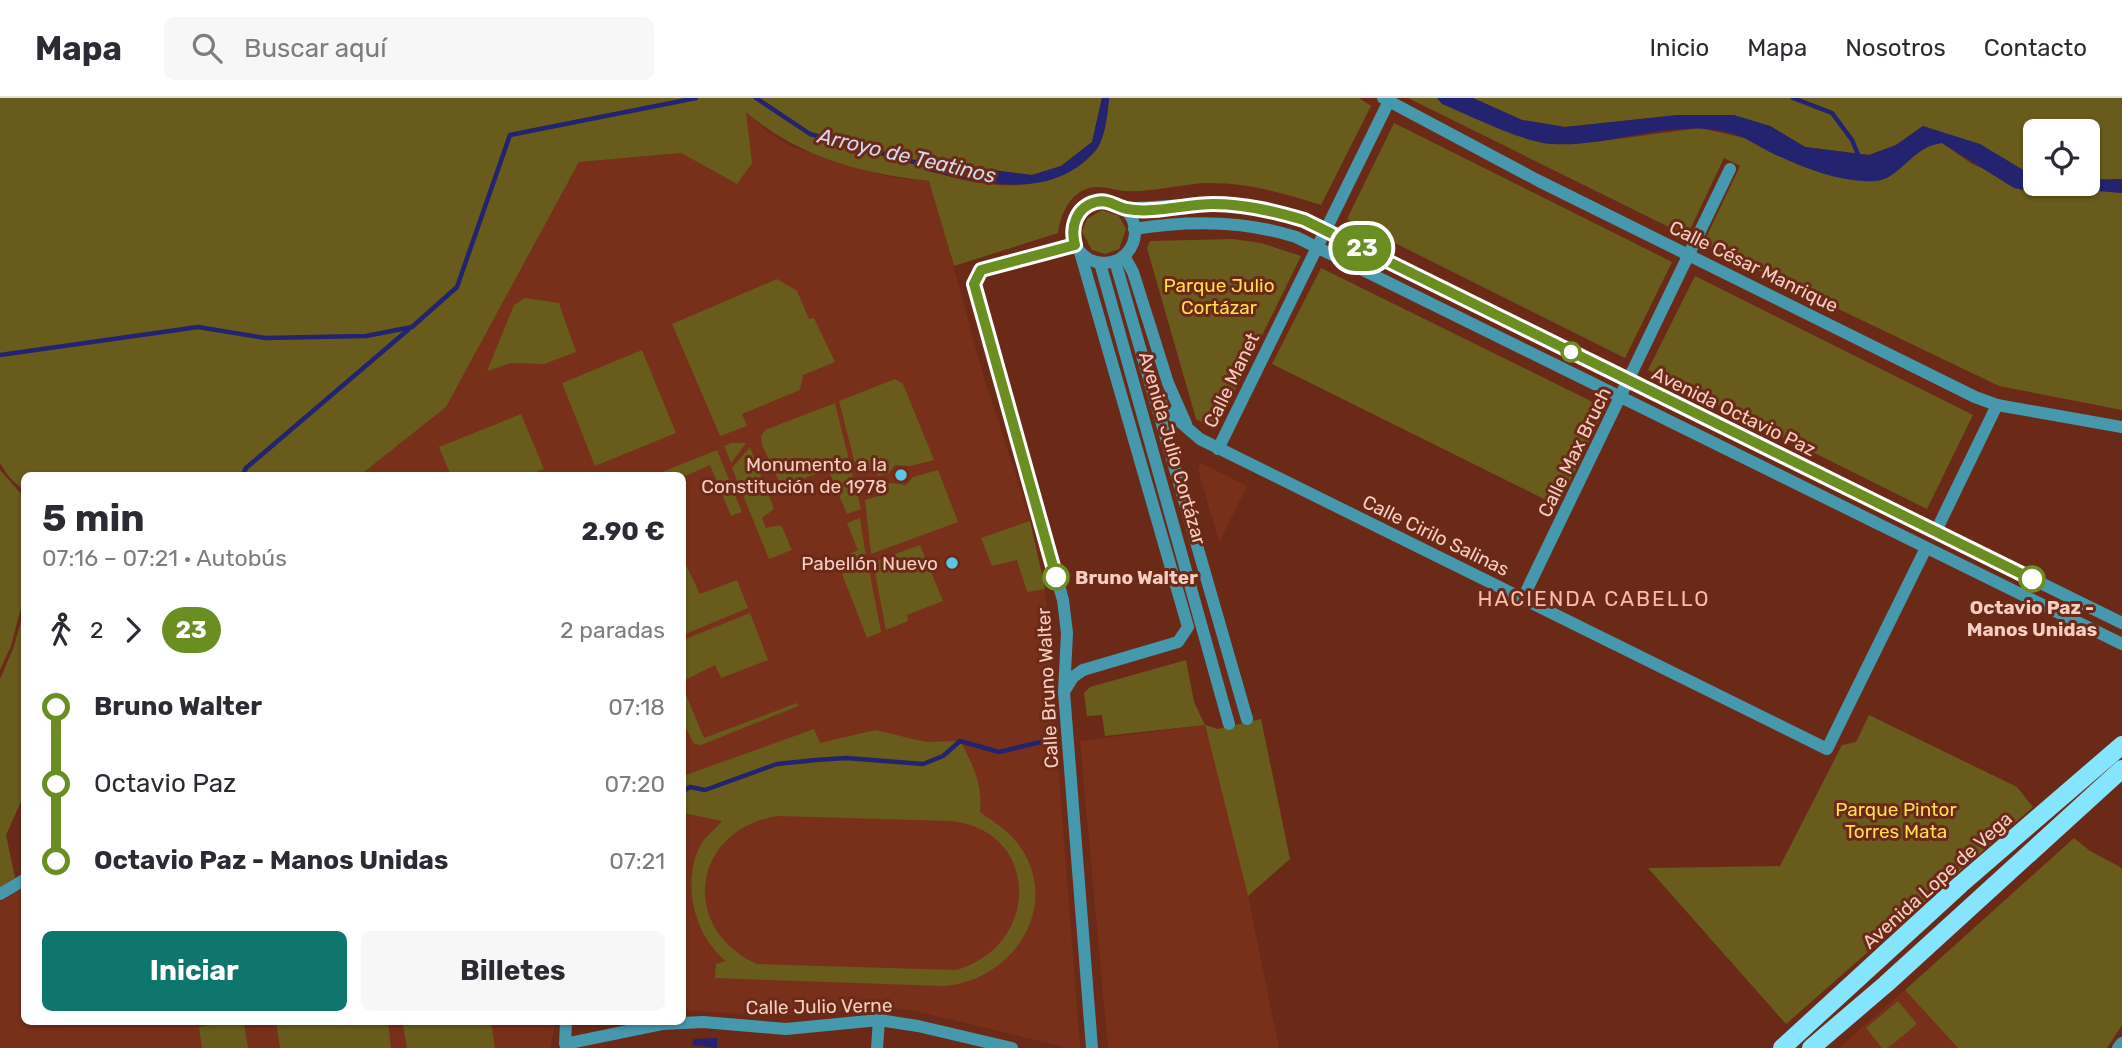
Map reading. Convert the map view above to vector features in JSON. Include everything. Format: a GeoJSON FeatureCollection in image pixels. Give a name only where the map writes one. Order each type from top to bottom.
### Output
{"type":"FeatureCollection","features":[{"type":"Feature","properties":{"kind":"main road","name":"Avenida Lope de Vega"},"geometry":{"type":"LineString","coordinates":[[1782,1048],[1961,884],[2122,745]]}},
{"type":"Feature","properties":{"kind":"main road"},"geometry":{"type":"LineString","coordinates":[[1811,1048],[1886,984],[2122,769]]}},
{"type":"Feature","properties":{"kind":"street","name":"Calle Manet"},"geometry":{"type":"LineString","coordinates":[[1218,449],[1386,100]]}},
{"type":"Feature","properties":{"kind":"street","name":"Calle César Manrique"},"geometry":{"type":"LineString","coordinates":[[1386,100],[1688,256],[1997,405],[2122,427]]}},
{"type":"Feature","properties":{"kind":"street","name":"Calle Max Bruch"},"geometry":{"type":"LineString","coordinates":[[1522,600],[1730,169]]}},
{"type":"Feature","properties":{"kind":"street"},"geometry":{"type":"LineString","coordinates":[[1104,201],[1124,209],[1134,229],[1134,239],[1119,258],[1100,263],[1078,249],[1073,228],[1080,211],[1104,201]]}},
{"type":"Feature","properties":{"kind":"street","name":"Avenida Octavio Paz"},"geometry":{"type":"LineString","coordinates":[[1124,209],[1213,204],[1247,206],[1304,220],[2122,623]]}},
{"type":"Feature","properties":{"kind":"street","name":"Avenida Octavio Paz"},"geometry":{"type":"LineString","coordinates":[[1134,229],[1208,222],[1242,225],[1277,231],[1317,247],[2122,644]]}},
{"type":"Feature","properties":{"kind":"street","name":"Avenida Julio Cortázar"},"geometry":{"type":"LineString","coordinates":[[1078,249],[1188,627],[1178,642],[1083,670]]}},
{"type":"Feature","properties":{"kind":"street","name":"Calle Bruno Walter"},"geometry":{"type":"LineString","coordinates":[[1078,249],[981,270],[974,284],[1063,600],[1067,652],[1064,692],[1092,1048]]}},
{"type":"Feature","properties":{"kind":"street","name":"Avenida Julio Cortázar"},"geometry":{"type":"LineString","coordinates":[[1119,258],[1154,393],[1247,719]]}},
{"type":"Feature","properties":{"kind":"street","name":"Avenida Julio Cortázar"},"geometry":{"type":"LineString","coordinates":[[1119,258],[1142,298],[1168,383],[1192,433]]}},
{"type":"Feature","properties":{"kind":"street","name":"Avenida Julio Cortázar"},"geometry":{"type":"LineString","coordinates":[[1100,263],[1229,724]]}},
{"type":"Feature","properties":{"kind":"street","name":"Calle Cirilo Salinas"},"geometry":{"type":"LineString","coordinates":[[1154,393],[1164,408],[1192,433],[1218,449],[1827,749],[1926,548]]}},
{"type":"Feature","properties":{"kind":"street"},"geometry":{"type":"LineString","coordinates":[[1936,531],[1997,405]]}},
{"type":"Feature","properties":{"kind":"street"},"geometry":{"type":"LineString","coordinates":[[1064,692],[1073,677],[1083,670],[1067,652]]}},
{"type":"Feature","properties":{"kind":"street"},"geometry":{"type":"LineString","coordinates":[[0,894],[21,882]]}},
{"type":"Feature","properties":{"kind":"street"},"geometry":{"type":"LineString","coordinates":[[877,1048],[879,1020]]}},
{"type":"Feature","properties":{"kind":"street","name":"Calle Julio Verne"},"geometry":{"type":"LineString","coordinates":[[686,1023],[786,1029],[879,1020],[918,1026],[1012,1048]]}},
{"type":"Feature","properties":{"kind":"street","name":"Calle Julio Verne"},"geometry":{"type":"LineString","coordinates":[[566,1025],[565,1044],[657,1025]]}},
{"type":"Feature","properties":{"kind":"street"},"geometry":{"type":"LineString","coordinates":[[2118,1048],[2122,1043]]}},
{"type":"Feature","properties":{"kind":"shaded area"},"geometry":{"type":"Polygon","coordinates":[[[1102,98],[1109,98],[1106,125],[1099,145],[1079,166],[1059,177],[1038,182],[994,184],[928,171],[930,162],[1032,175],[1061,166],[1092,142],[1102,98]]]}},
{"type":"Feature","properties":{"kind":"shaded area"},"geometry":{"type":"Polygon","coordinates":[[[1437,98],[1473,98],[1522,120],[1565,127],[1678,115],[1734,115],[1770,126],[1805,147],[1869,155],[1896,145],[1923,126],[1980,144],[2023,170],[2023,190],[2014,188],[1942,143],[1922,150],[1884,179],[1849,180],[1823,174],[1769,152],[1741,137],[1713,130],[1667,130],[1575,144],[1552,144],[1526,139],[1442,104],[1437,98]]]}},
{"type":"Feature","properties":{"kind":"shaded area"},"geometry":{"type":"Polygon","coordinates":[[[745,111],[770,134],[793,147],[889,177],[930,181],[984,378],[1028,513],[1044,581],[1080,1048],[1068,1048],[916,1011],[882,1007],[777,1016],[686,1010],[686,472],[364,472],[446,407],[579,162],[681,153],[737,184],[745,111]]]}},
{"type":"Feature","properties":{"kind":"shaded area"},"geometry":{"type":"Polygon","coordinates":[[[2122,179],[2122,193],[2100,191],[2100,180],[2122,179]]]}},
{"type":"Feature","properties":{"kind":"shaded area"},"geometry":{"type":"Polygon","coordinates":[[[1201,463],[1247,486],[1219,542],[1198,469],[1201,463]]]}},
{"type":"Feature","properties":{"kind":"shaded area"},"geometry":{"type":"Polygon","coordinates":[[[1205,725],[1248,896],[1279,1048],[1108,1048],[1080,741],[1205,725]]]}},
{"type":"Feature","properties":{"kind":"shaded area"},"geometry":{"type":"Polygon","coordinates":[[[21,890],[21,1025],[555,1025],[550,1048],[0,1048],[0,902],[21,890]]]}},
{"type":"Feature","properties":{"kind":"shaded area"},"geometry":{"type":"Polygon","coordinates":[[[1905,990],[1958,1048],[1840,1048],[1859,1030],[1905,990]]]}},
{"type":"Feature","properties":{"kind":"shaded area"},"geometry":{"type":"Polygon","coordinates":[[[717,1038],[717,1048],[692,1045],[694,1039],[717,1038]]]}},
{"type":"Feature","properties":{"kind":"green space"},"geometry":{"type":"Polygon","coordinates":[[[0,98],[1102,98],[1092,142],[1061,166],[1032,175],[930,163],[928,170],[994,185],[1039,183],[1079,166],[1099,145],[1107,118],[1109,98],[1359,98],[1371,106],[1321,205],[1236,184],[1197,184],[1134,191],[1092,187],[1080,192],[1067,205],[1058,233],[954,266],[929,181],[880,174],[832,161],[787,141],[746,112],[752,163],[737,184],[681,153],[579,162],[446,407],[364,472],[21,472],[21,488],[0,463],[0,98]]]}},
{"type":"Feature","properties":{"kind":"green space"},"geometry":{"type":"Polygon","coordinates":[[[1408,98],[1437,98],[1443,104],[1550,144],[1594,142],[1700,128],[1895,172],[1922,149],[1942,143],[1972,164],[2023,185],[2023,196],[2100,196],[2100,191],[2122,193],[2122,410],[1999,386],[1703,244],[1740,166],[1724,158],[1687,236],[1408,98]]]}},
{"type":"Feature","properties":{"kind":"green space"},"geometry":{"type":"Polygon","coordinates":[[[1473,98],[2122,98],[2122,179],[2100,180],[2100,119],[2023,119],[2023,172],[1923,126],[1896,145],[1869,155],[1805,147],[1770,126],[1678,115],[1565,127],[1522,120],[1473,98]]]}},
{"type":"Feature","properties":{"kind":"green space"},"geometry":{"type":"Polygon","coordinates":[[[1394,123],[1672,262],[1625,358],[1347,219],[1394,123]]]}},
{"type":"Feature","properties":{"kind":"green space"},"geometry":{"type":"Polygon","coordinates":[[[1102,210],[1119,216],[1126,229],[1119,249],[1105,254],[1092,250],[1082,232],[1087,219],[1102,210]]]}},
{"type":"Feature","properties":{"kind":"green space","name":"Parque Julio Cortázar"},"geometry":{"type":"Polygon","coordinates":[[[1233,239],[1261,243],[1301,256],[1219,423],[1209,426],[1196,419],[1147,248],[1150,241],[1233,239]]]}},
{"type":"Feature","properties":{"kind":"green space"},"geometry":{"type":"Polygon","coordinates":[[[1321,268],[1605,408],[1558,506],[1272,364],[1321,268]]]}},
{"type":"Feature","properties":{"kind":"green space"},"geometry":{"type":"Polygon","coordinates":[[[1695,276],[1973,415],[1927,509],[1648,370],[1695,276]]]}},
{"type":"Feature","properties":{"kind":"green space"},"geometry":{"type":"Polygon","coordinates":[[[777,279],[797,291],[809,319],[814,318],[835,362],[803,375],[800,390],[742,414],[747,426],[720,436],[672,324],[777,279]]]}},
{"type":"Feature","properties":{"kind":"green space"},"geometry":{"type":"Polygon","coordinates":[[[525,298],[559,303],[576,352],[544,364],[511,363],[487,371],[514,305],[525,298]]]}},
{"type":"Feature","properties":{"kind":"green space"},"geometry":{"type":"Polygon","coordinates":[[[642,350],[676,433],[595,466],[562,383],[642,350]]]}},
{"type":"Feature","properties":{"kind":"green space"},"geometry":{"type":"Polygon","coordinates":[[[895,379],[903,384],[934,460],[910,466],[895,465],[889,473],[878,476],[875,468],[857,472],[839,401],[895,379]]]}},
{"type":"Feature","properties":{"kind":"green space"},"geometry":{"type":"Polygon","coordinates":[[[835,403],[861,509],[847,514],[828,469],[782,487],[762,445],[761,436],[765,430],[835,403]]]}},
{"type":"Feature","properties":{"kind":"green space"},"geometry":{"type":"Polygon","coordinates":[[[521,414],[544,469],[536,472],[449,472],[439,447],[521,414]]]}},
{"type":"Feature","properties":{"kind":"green space"},"geometry":{"type":"Polygon","coordinates":[[[746,443],[731,463],[724,446],[746,443]]]}},
{"type":"Feature","properties":{"kind":"green space"},"geometry":{"type":"Polygon","coordinates":[[[750,447],[774,509],[762,518],[766,528],[779,525],[782,527],[792,550],[769,559],[732,468],[750,447]]]}},
{"type":"Feature","properties":{"kind":"green space"},"geometry":{"type":"Polygon","coordinates":[[[717,450],[742,512],[731,516],[710,465],[686,476],[686,472],[662,472],[717,450]]]}},
{"type":"Feature","properties":{"kind":"green space"},"geometry":{"type":"Polygon","coordinates":[[[0,470],[21,494],[21,608],[11,646],[0,670],[0,470]]]}},
{"type":"Feature","properties":{"kind":"green space"},"geometry":{"type":"Polygon","coordinates":[[[938,470],[958,522],[871,554],[865,500],[881,495],[880,487],[891,483],[906,485],[913,477],[938,470]]]}},
{"type":"Feature","properties":{"kind":"green space"},"geometry":{"type":"Polygon","coordinates":[[[860,518],[866,557],[839,568],[836,560],[858,550],[847,523],[860,518]]]}},
{"type":"Feature","properties":{"kind":"green space"},"geometry":{"type":"Polygon","coordinates":[[[1030,521],[1045,589],[1027,592],[1017,560],[992,566],[981,538],[1030,521]]]}},
{"type":"Feature","properties":{"kind":"green space"},"geometry":{"type":"Polygon","coordinates":[[[920,545],[943,601],[907,615],[908,621],[886,630],[873,562],[920,545]]]}},
{"type":"Feature","properties":{"kind":"green space"},"geometry":{"type":"Polygon","coordinates":[[[686,564],[700,594],[737,580],[748,608],[686,634],[686,564]]]}},
{"type":"Feature","properties":{"kind":"green space"},"geometry":{"type":"Polygon","coordinates":[[[868,564],[881,632],[867,638],[842,574],[868,564]]]}},
{"type":"Feature","properties":{"kind":"green space"},"geometry":{"type":"Polygon","coordinates":[[[750,613],[768,660],[721,678],[715,665],[686,680],[686,639],[750,613]]]}},
{"type":"Feature","properties":{"kind":"green space"},"geometry":{"type":"Polygon","coordinates":[[[21,621],[21,802],[6,835],[15,878],[0,887],[0,679],[21,621]]]}},
{"type":"Feature","properties":{"kind":"green space"},"geometry":{"type":"Polygon","coordinates":[[[1186,660],[1194,702],[1205,725],[1105,736],[1102,715],[1087,716],[1084,693],[1090,687],[1186,660]]]}},
{"type":"Feature","properties":{"kind":"green space"},"geometry":{"type":"Polygon","coordinates":[[[686,695],[704,738],[797,703],[798,706],[701,745],[694,744],[686,728],[686,695]]]}},
{"type":"Feature","properties":{"kind":"green space","name":"Parque Pintor Torres Mata"},"geometry":{"type":"Polygon","coordinates":[[[1869,715],[2017,787],[2033,807],[1786,1024],[1648,868],[1780,866],[1842,745],[1856,742],[1869,715]]]}},
{"type":"Feature","properties":{"kind":"green space"},"geometry":{"type":"Polygon","coordinates":[[[1261,719],[1290,859],[1248,896],[1205,725],[1218,729],[1261,719]]]}},
{"type":"Feature","properties":{"kind":"green space"},"geometry":{"type":"Polygon","coordinates":[[[814,729],[820,743],[875,730],[926,742],[960,741],[976,775],[980,812],[1013,838],[1028,862],[1035,886],[1034,910],[1026,933],[1011,953],[992,969],[969,981],[943,986],[715,978],[716,964],[726,961],[705,936],[698,921],[691,888],[696,856],[703,841],[722,821],[686,814],[686,775],[814,729]],[[778,816],[749,825],[727,840],[713,859],[706,881],[706,905],[715,928],[732,948],[757,964],[956,970],[984,957],[1004,937],[1016,914],[1019,890],[1014,866],[1001,845],[980,829],[951,821],[778,816]]]}},
{"type":"Feature","properties":{"kind":"green space"},"geometry":{"type":"Polygon","coordinates":[[[2074,838],[2090,851],[2122,868],[2122,1025],[2107,1048],[1958,1048],[1905,990],[2074,838]]]}},
{"type":"Feature","properties":{"kind":"green space"},"geometry":{"type":"Polygon","coordinates":[[[1898,1001],[1917,1024],[1888,1048],[1882,1048],[1866,1028],[1898,1001]]]}},
{"type":"Feature","properties":{"kind":"green space"},"geometry":{"type":"Polygon","coordinates":[[[244,1025],[248,1048],[202,1048],[199,1027],[244,1025]]]}},
{"type":"Feature","properties":{"kind":"green space"},"geometry":{"type":"Polygon","coordinates":[[[276,1025],[388,1025],[391,1048],[280,1048],[276,1025]]]}},
{"type":"Feature","properties":{"kind":"green space"},"geometry":{"type":"Polygon","coordinates":[[[403,1025],[491,1025],[495,1048],[407,1048],[403,1025]]]}},
{"type":"Feature","properties":{"kind":"waterway","name":"Arroyo de Teatinos"},"geometry":{"type":"LineString","coordinates":[[0,355],[198,327],[265,338],[366,336],[412,327],[457,287],[510,135],[696,98]]}},
{"type":"Feature","properties":{"kind":"waterway","name":"Arroyo de Teatinos"},"geometry":{"type":"LineString","coordinates":[[756,98],[810,134],[932,167]]}},
{"type":"Feature","properties":{"kind":"waterway"},"geometry":{"type":"LineString","coordinates":[[1793,98],[1832,113],[1852,140],[1859,157]]}},
{"type":"Feature","properties":{"kind":"waterway"},"geometry":{"type":"LineString","coordinates":[[244,472],[409,329]]}},
{"type":"Feature","properties":{"kind":"waterway"},"geometry":{"type":"LineString","coordinates":[[686,790],[690,787],[705,790],[777,764],[846,758],[923,764],[943,756],[960,741],[999,752],[1049,740]]}},
{"type":"Feature","properties":{"kind":"bus line","name":"23"},"geometry":{"type":"LineString","coordinates":[[1056,577],[974,284],[981,270],[1048,250],[1075,245],[1073,228],[1080,211],[1095,202],[1104,201],[1113,202],[1124,209],[1213,204],[1247,206],[1304,220],[2032,579]]}},
{"type":"Feature","properties":{"kind":"place","name":"Monumento a la Constitución de 1978"},"geometry":{"type":"Point","coordinates":[901,475]}},
{"type":"Feature","properties":{"kind":"place","name":"Pabellón Nuevo"},"geometry":{"type":"Point","coordinates":[952,563]}},
{"type":"Feature","properties":{"kind":"place","name":"Bruno Walter"},"geometry":{"type":"Point","coordinates":[1056,577]}},
{"type":"Feature","properties":{"kind":"place","name":"Octavio Paz - Manos Unidas"},"geometry":{"type":"Point","coordinates":[2032,579]}},
{"type":"Feature","properties":{"kind":"district","name":"HACIENDA CABELLO"},"geometry":{"type":"Point","coordinates":[1594,599]}}]}
